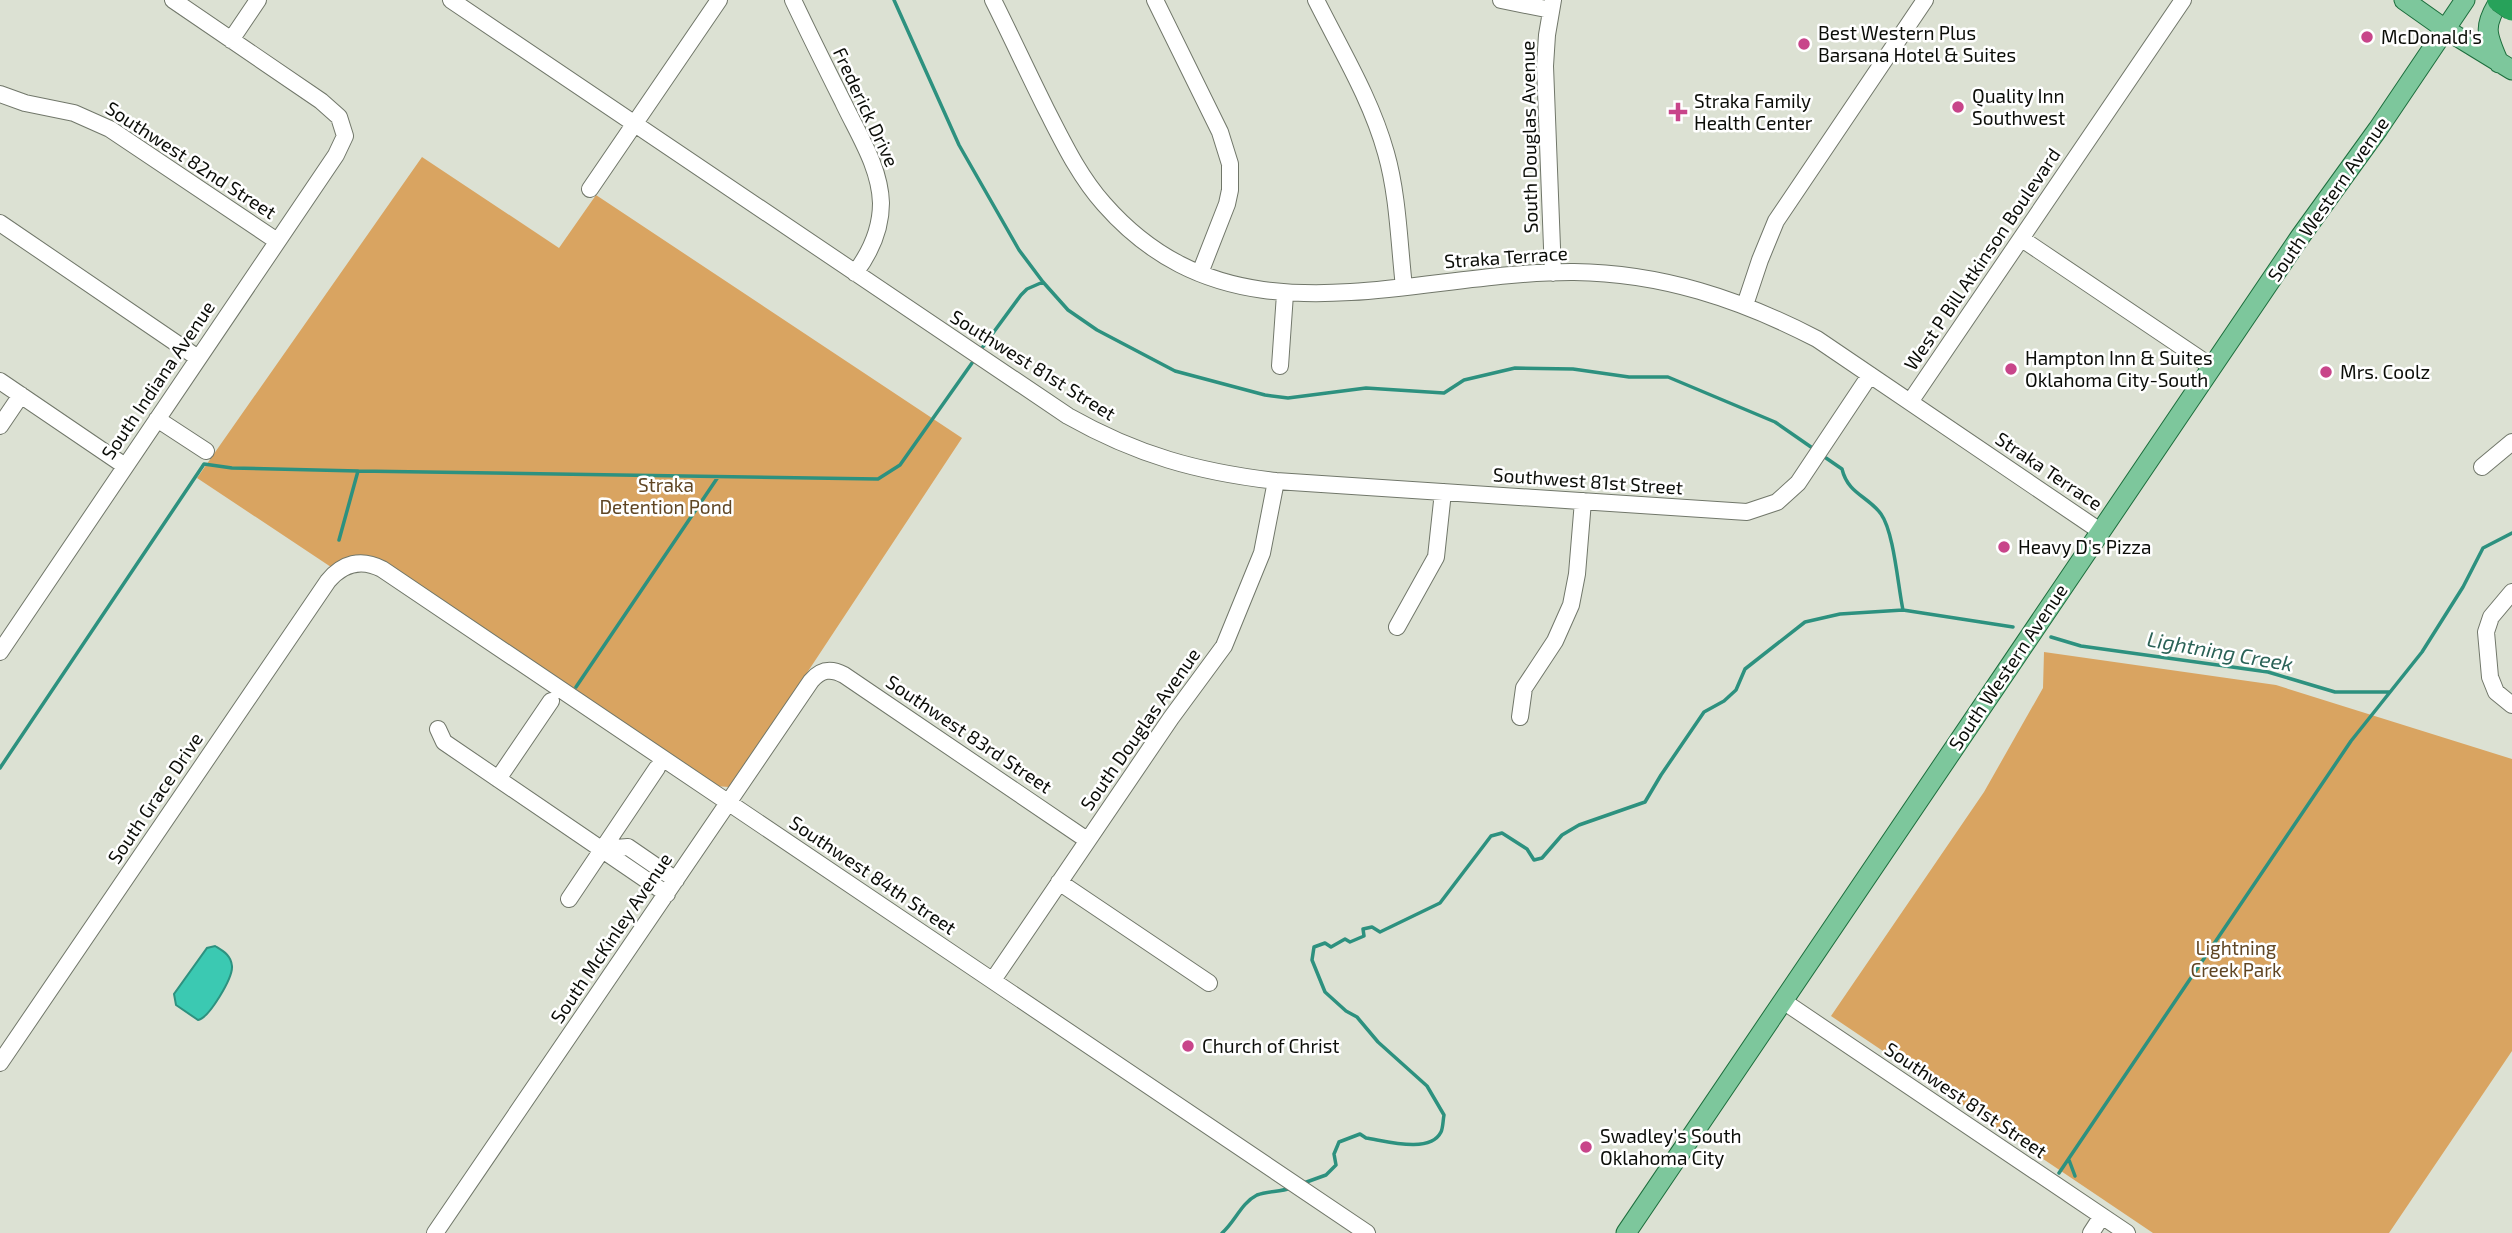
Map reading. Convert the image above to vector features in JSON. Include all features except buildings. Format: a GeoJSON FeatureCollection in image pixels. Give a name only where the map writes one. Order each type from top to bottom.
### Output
{"type":"FeatureCollection","features":[{"type":"Feature","properties":{"kind":"highway"},"geometry":{"type":"LineString","coordinates":[[2499,0],[2512,9]]}},
{"type":"Feature","properties":{"kind":"main road"},"geometry":{"type":"LineString","coordinates":[[2404,0],[2506,66]]}},
{"type":"Feature","properties":{"kind":"main road","name":"South Western Avenue"},"geometry":{"type":"LineString","coordinates":[[1626,1233],[2300,236],[2378,129],[2465,0]]}},
{"type":"Feature","properties":{"kind":"main road"},"geometry":{"type":"LineString","coordinates":[[2499,0],[2490,15],[2488,36],[2506,66]]}},
{"type":"Feature","properties":{"kind":"street"},"geometry":{"type":"LineString","coordinates":[[173,0],[231,40],[258,0]]}},
{"type":"Feature","properties":{"kind":"street","name":"Southwest 81st Street"},"geometry":{"type":"LineString","coordinates":[[450,0],[1040,398],[1107,437],[1180,465],[1231,476],[1276,481],[1747,512],[1766,508],[1789,494],[1870,375]]}},
{"type":"Feature","properties":{"kind":"street"},"geometry":{"type":"LineString","coordinates":[[590,189],[719,0]]}},
{"type":"Feature","properties":{"kind":"street","name":"Frederick Drive"},"geometry":{"type":"LineString","coordinates":[[793,0],[862,140],[877,178],[881,202],[878,228],[871,248],[855,273]]}},
{"type":"Feature","properties":{"kind":"street","name":"Straka Terrace"},"geometry":{"type":"LineString","coordinates":[[993,0],[1069,155],[1094,192],[1143,242],[1200,273],[1240,287],[1285,294],[1321,294],[1553,273],[1597,273],[1658,280],[1691,288],[1745,305],[1817,339],[2100,531]]}},
{"type":"Feature","properties":{"kind":"street"},"geometry":{"type":"LineString","coordinates":[[1155,0],[1220,132],[1230,164],[1227,204],[1200,273]]}},
{"type":"Feature","properties":{"kind":"street"},"geometry":{"type":"LineString","coordinates":[[1316,0],[1373,115],[1386,153],[1391,172],[1404,287]]}},
{"type":"Feature","properties":{"kind":"street"},"geometry":{"type":"LineString","coordinates":[[1501,0],[1552,5]]}},
{"type":"Feature","properties":{"kind":"street"},"geometry":{"type":"LineString","coordinates":[[1745,305],[1760,260],[1780,215],[1925,0]]}},
{"type":"Feature","properties":{"kind":"street","name":"West P Bill Atkinson Boulevard"},"geometry":{"type":"LineString","coordinates":[[1910,402],[2183,0]]}},
{"type":"Feature","properties":{"kind":"street","name":"South Douglas Avenue"},"geometry":{"type":"LineString","coordinates":[[1552,5],[1545,66],[1553,273]]}},
{"type":"Feature","properties":{"kind":"street","name":"South Indiana Avenue"},"geometry":{"type":"LineString","coordinates":[[0,652],[340,148],[345,136],[345,129],[339,117],[330,108],[231,40]]}},
{"type":"Feature","properties":{"kind":"street","name":"Southwest 82nd Street"},"geometry":{"type":"LineString","coordinates":[[0,94],[25,103],[74,113],[110,128],[277,241]]}},
{"type":"Feature","properties":{"kind":"street"},"geometry":{"type":"LineString","coordinates":[[0,223],[198,358]]}},
{"type":"Feature","properties":{"kind":"street"},"geometry":{"type":"LineString","coordinates":[[2022,239],[2212,367]]}},
{"type":"Feature","properties":{"kind":"street"},"geometry":{"type":"LineString","coordinates":[[1280,366],[1285,294]]}},
{"type":"Feature","properties":{"kind":"street"},"geometry":{"type":"LineString","coordinates":[[0,381],[125,466]]}},
{"type":"Feature","properties":{"kind":"street"},"geometry":{"type":"LineString","coordinates":[[0,426],[21,395]]}},
{"type":"Feature","properties":{"kind":"street"},"geometry":{"type":"LineString","coordinates":[[157,419],[206,451]]}},
{"type":"Feature","properties":{"kind":"street"},"geometry":{"type":"LineString","coordinates":[[2482,467],[2512,442]]}},
{"type":"Feature","properties":{"kind":"street","name":"South Douglas Avenue"},"geometry":{"type":"LineString","coordinates":[[993,981],[1087,840],[1230,636],[1262,553],[1276,481]]}},
{"type":"Feature","properties":{"kind":"street"},"geometry":{"type":"LineString","coordinates":[[1396,627],[1436,557],[1443,492]]}},
{"type":"Feature","properties":{"kind":"street"},"geometry":{"type":"LineString","coordinates":[[1520,717],[1524,688],[1555,641],[1571,605],[1577,574],[1583,501]]}},
{"type":"Feature","properties":{"kind":"street","name":"Southwest 84th Street"},"geometry":{"type":"LineString","coordinates":[[352,564],[367,562],[382,569],[1367,1233]]}},
{"type":"Feature","properties":{"kind":"street","name":"South Grace Drive"},"geometry":{"type":"LineString","coordinates":[[0,1063],[328,581],[337,571],[352,564]]}},
{"type":"Feature","properties":{"kind":"street"},"geometry":{"type":"LineString","coordinates":[[2512,592],[2491,617],[2486,632],[2490,677],[2496,692],[2512,705]]}},
{"type":"Feature","properties":{"kind":"street","name":"Southwest 83rd Street"},"geometry":{"type":"LineString","coordinates":[[824,670],[844,675],[1087,840]]}},
{"type":"Feature","properties":{"kind":"street","name":"South McKinley Avenue"},"geometry":{"type":"LineString","coordinates":[[435,1233],[811,681],[824,670]]}},
{"type":"Feature","properties":{"kind":"street"},"geometry":{"type":"LineString","coordinates":[[498,779],[551,701]]}},
{"type":"Feature","properties":{"kind":"street"},"geometry":{"type":"LineString","coordinates":[[438,729],[444,742],[667,894]]}},
{"type":"Feature","properties":{"kind":"street"},"geometry":{"type":"LineString","coordinates":[[569,899],[657,768]]}},
{"type":"Feature","properties":{"kind":"street"},"geometry":{"type":"LineString","coordinates":[[603,849],[628,847],[676,880]]}},
{"type":"Feature","properties":{"kind":"street"},"geometry":{"type":"LineString","coordinates":[[1059,881],[1209,983]]}},
{"type":"Feature","properties":{"kind":"street","name":"Southwest 81st Street"},"geometry":{"type":"LineString","coordinates":[[1783,1001],[2127,1233]]}},
{"type":"Feature","properties":{"kind":"street"},"geometry":{"type":"LineString","coordinates":[[2091,1233],[2102,1216]]}},
{"type":"Feature","properties":{"kind":"green space","name":"Straka Detention Pond"},"geometry":{"type":"Polygon","coordinates":[[[422,157],[559,248],[596,195],[962,438],[735,782],[729,787],[715,786],[373,556],[351,557],[331,567],[197,478],[422,157]]]}},
{"type":"Feature","properties":{"kind":"green space","name":"Lightning Creek Park"},"geometry":{"type":"Polygon","coordinates":[[[2044,652],[2276,685],[2512,759],[2512,1051],[2389,1233],[2153,1233],[1831,1016],[1984,792],[2043,688],[2044,652]]]}},
{"type":"Feature","properties":{"kind":"water"},"geometry":{"type":"Polygon","coordinates":[[[215,946],[228,956],[231,972],[214,1005],[198,1020],[176,1005],[174,994],[207,948],[215,946]]]}},
{"type":"Feature","properties":{"kind":"waterway"},"geometry":{"type":"LineString","coordinates":[[894,0],[959,145],[1019,250],[1043,282],[1068,310],[1097,330],[1175,371],[1265,395],[1288,398],[1366,388],[1444,393],[1464,380],[1515,368],[1573,369],[1629,377],[1668,377],[1775,422],[1811,447]]}},
{"type":"Feature","properties":{"kind":"waterway"},"geometry":{"type":"LineString","coordinates":[[982,348],[1021,295],[1027,289],[1043,282]]}},
{"type":"Feature","properties":{"kind":"waterway"},"geometry":{"type":"LineString","coordinates":[[0,768],[204,464],[232,468],[358,471],[878,479],[900,465],[972,363]]}},
{"type":"Feature","properties":{"kind":"waterway"},"geometry":{"type":"LineString","coordinates":[[1826,458],[1842,469],[1849,484],[1881,514],[1892,546],[1903,610]]}},
{"type":"Feature","properties":{"kind":"waterway"},"geometry":{"type":"LineString","coordinates":[[339,540],[358,471]]}},
{"type":"Feature","properties":{"kind":"waterway"},"geometry":{"type":"LineString","coordinates":[[576,687],[718,477]]}},
{"type":"Feature","properties":{"kind":"waterway"},"geometry":{"type":"LineString","coordinates":[[2059,1173],[2351,741],[2422,652],[2463,587],[2483,548],[2512,533]]}},
{"type":"Feature","properties":{"kind":"waterway","name":"Lightning Creek"},"geometry":{"type":"LineString","coordinates":[[1301,1184],[1326,1175],[1336,1165],[1334,1154],[1339,1142],[1360,1134],[1366,1138],[1396,1143],[1427,1143],[1441,1132],[1444,1115],[1427,1086],[1378,1042],[1357,1017],[1325,992],[1312,960],[1314,947],[1325,943],[1331,947],[1345,939],[1350,942],[1364,936],[1363,929],[1372,927],[1380,932],[1440,903],[1491,836],[1502,833],[1527,849],[1534,860],[1542,858],[1562,835],[1579,825],[1645,802],[1704,712],[1724,701],[1736,690],[1745,669],[1805,622],[1840,614],[1903,610],[2013,627]]}},
{"type":"Feature","properties":{"kind":"waterway","name":"Lightning Creek"},"geometry":{"type":"LineString","coordinates":[[2051,637],[2081,646],[2268,672],[2335,692],[2389,692]]}},
{"type":"Feature","properties":{"kind":"waterway"},"geometry":{"type":"LineString","coordinates":[[2069,1160],[2075,1176]]}},
{"type":"Feature","properties":{"kind":"waterway","name":"Lightning Creek"},"geometry":{"type":"LineString","coordinates":[[1222,1233],[1251,1198],[1291,1188]]}},
{"type":"Feature","properties":{"kind":"place","name":"McDonald's"},"geometry":{"type":"Point","coordinates":[2367,37]}},
{"type":"Feature","properties":{"kind":"place","name":"Best Western Plus Barsana Hotel & Suites"},"geometry":{"type":"Point","coordinates":[1804,44]}},
{"type":"Feature","properties":{"kind":"place","name":"Quality Inn Southwest"},"geometry":{"type":"Point","coordinates":[1958,107]}},
{"type":"Feature","properties":{"kind":"place","name":"Straka Family Health Center"},"geometry":{"type":"Point","coordinates":[1678,112]}},
{"type":"Feature","properties":{"kind":"place","name":"Hampton Inn & Suites Oklahoma City-South"},"geometry":{"type":"Point","coordinates":[2011,369]}},
{"type":"Feature","properties":{"kind":"place","name":"Mrs. Coolz"},"geometry":{"type":"Point","coordinates":[2326,372]}},
{"type":"Feature","properties":{"kind":"place","name":"Heavy D's Pizza"},"geometry":{"type":"Point","coordinates":[2004,547]}},
{"type":"Feature","properties":{"kind":"place","name":"Church of Christ"},"geometry":{"type":"Point","coordinates":[1188,1046]}},
{"type":"Feature","properties":{"kind":"place","name":"Swadley’s South Oklahoma City"},"geometry":{"type":"Point","coordinates":[1586,1147]}}]}
